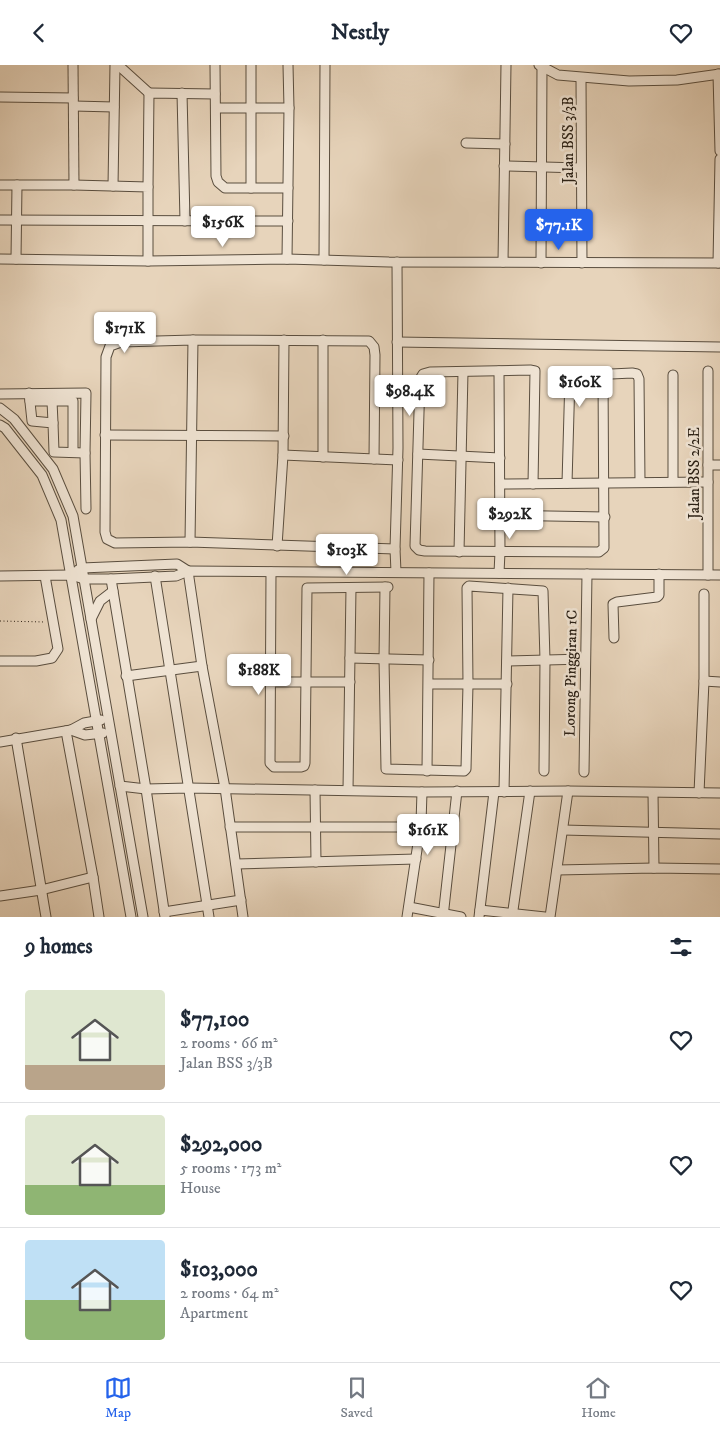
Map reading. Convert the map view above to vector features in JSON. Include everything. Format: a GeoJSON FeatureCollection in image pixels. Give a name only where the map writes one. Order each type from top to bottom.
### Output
{"type":"FeatureCollection","features":[{"type":"Feature","properties":{"kind":"street"},"geometry":{"type":"LineString","coordinates":[[73,65],[74,185]]}},
{"type":"Feature","properties":{"kind":"street"},"geometry":{"type":"LineString","coordinates":[[116,65],[149,93],[215,94]]}},
{"type":"Feature","properties":{"kind":"street"},"geometry":{"type":"LineString","coordinates":[[113,186],[116,65]]}},
{"type":"Feature","properties":{"kind":"street"},"geometry":{"type":"LineString","coordinates":[[214,65],[216,176],[218,183],[225,188],[288,188]]}},
{"type":"Feature","properties":{"kind":"street"},"geometry":{"type":"LineString","coordinates":[[251,65],[251,188]]}},
{"type":"Feature","properties":{"kind":"street"},"geometry":{"type":"LineString","coordinates":[[286,259],[288,221],[288,65]]}},
{"type":"Feature","properties":{"kind":"street"},"geometry":{"type":"LineString","coordinates":[[324,260],[325,65]]}},
{"type":"Feature","properties":{"kind":"street"},"geometry":{"type":"LineString","coordinates":[[503,262],[506,65]]}},
{"type":"Feature","properties":{"kind":"street"},"geometry":{"type":"LineString","coordinates":[[541,263],[541,66],[558,75],[629,81],[677,80],[719,74],[720,151]]}},
{"type":"Feature","properties":{"kind":"street","name":"Jalan BSS 3/3B"},"geometry":{"type":"LineString","coordinates":[[581,78],[582,263]]}},
{"type":"Feature","properties":{"kind":"street"},"geometry":{"type":"LineString","coordinates":[[148,261],[149,93]]}},
{"type":"Feature","properties":{"kind":"street"},"geometry":{"type":"LineString","coordinates":[[182,93],[184,221]]}},
{"type":"Feature","properties":{"kind":"street"},"geometry":{"type":"LineString","coordinates":[[0,97],[114,107]]}},
{"type":"Feature","properties":{"kind":"street"},"geometry":{"type":"LineString","coordinates":[[216,108],[289,109]]}},
{"type":"Feature","properties":{"kind":"street"},"geometry":{"type":"LineString","coordinates":[[466,143],[505,144]]}},
{"type":"Feature","properties":{"kind":"street"},"geometry":{"type":"LineString","coordinates":[[0,259],[148,261],[286,259],[397,262],[719,263],[720,159]]}},
{"type":"Feature","properties":{"kind":"street"},"geometry":{"type":"LineString","coordinates":[[504,166],[581,167]]}},
{"type":"Feature","properties":{"kind":"street"},"geometry":{"type":"LineString","coordinates":[[0,185],[148,187]]}},
{"type":"Feature","properties":{"kind":"street"},"geometry":{"type":"LineString","coordinates":[[16,259],[17,185]]}},
{"type":"Feature","properties":{"kind":"street"},"geometry":{"type":"LineString","coordinates":[[0,220],[288,221]]}},
{"type":"Feature","properties":{"kind":"street"},"geometry":{"type":"LineString","coordinates":[[396,573],[398,460],[397,262]]}},
{"type":"Feature","properties":{"kind":"street"},"geometry":{"type":"LineString","coordinates":[[277,545],[284,437],[284,340]]}},
{"type":"Feature","properties":{"kind":"street"},"geometry":{"type":"LineString","coordinates":[[323,340],[323,457]]}},
{"type":"Feature","properties":{"kind":"street"},"geometry":{"type":"LineString","coordinates":[[190,541],[193,341]]}},
{"type":"Feature","properties":{"kind":"street"},"geometry":{"type":"LineString","coordinates":[[374,459],[374,347],[369,341],[121,342],[110,346],[106,357],[105,533],[107,539],[115,543],[190,541],[395,549]]}},
{"type":"Feature","properties":{"kind":"street"},"geometry":{"type":"LineString","coordinates":[[397,342],[720,347]]}},
{"type":"Feature","properties":{"kind":"street"},"geometry":{"type":"LineString","coordinates":[[499,371],[499,573]]}},
{"type":"Feature","properties":{"kind":"street"},"geometry":{"type":"LineString","coordinates":[[534,483],[535,371],[430,372],[424,374],[420,379],[415,546],[419,550],[459,552],[602,551],[604,549],[605,517],[603,374]]}},
{"type":"Feature","properties":{"kind":"street","name":"Jalan BSS 2/2E"},"geometry":{"type":"LineString","coordinates":[[708,371],[708,575]]}},
{"type":"Feature","properties":{"kind":"street"},"geometry":{"type":"LineString","coordinates":[[459,552],[464,372]]}},
{"type":"Feature","properties":{"kind":"street"},"geometry":{"type":"LineString","coordinates":[[568,483],[570,376],[603,374],[637,374],[639,379],[640,482]]}},
{"type":"Feature","properties":{"kind":"street"},"geometry":{"type":"LineString","coordinates":[[673,375],[673,481]]}},
{"type":"Feature","properties":{"kind":"street"},"geometry":{"type":"LineString","coordinates":[[30,397],[86,393],[84,453],[86,509]]}},
{"type":"Feature","properties":{"kind":"street"},"geometry":{"type":"LineString","coordinates":[[0,394],[52,401],[73,401],[73,453]]}},
{"type":"Feature","properties":{"kind":"street"},"geometry":{"type":"LineString","coordinates":[[30,397],[32,421],[52,423]]}},
{"type":"Feature","properties":{"kind":"street"},"geometry":{"type":"LineString","coordinates":[[52,401],[54,452],[84,453]]}},
{"type":"Feature","properties":{"kind":"street"},"geometry":{"type":"LineString","coordinates":[[0,408],[14,419],[53,469],[73,516],[143,917]]}},
{"type":"Feature","properties":{"kind":"street"},"geometry":{"type":"LineString","coordinates":[[0,425],[42,475],[61,520],[131,917]]}},
{"type":"Feature","properties":{"kind":"street"},"geometry":{"type":"LineString","coordinates":[[105,435],[284,437]]}},
{"type":"Feature","properties":{"kind":"street"},"geometry":{"type":"LineString","coordinates":[[418,454],[500,458]]}},
{"type":"Feature","properties":{"kind":"street"},"geometry":{"type":"LineString","coordinates":[[283,455],[398,460]]}},
{"type":"Feature","properties":{"kind":"street"},"geometry":{"type":"LineString","coordinates":[[708,465],[720,465]]}},
{"type":"Feature","properties":{"kind":"street"},"geometry":{"type":"LineString","coordinates":[[500,484],[708,482]]}},
{"type":"Feature","properties":{"kind":"street"},"geometry":{"type":"LineString","coordinates":[[500,515],[605,517]]}},
{"type":"Feature","properties":{"kind":"street"},"geometry":{"type":"LineString","coordinates":[[70,575],[82,567],[177,564],[188,571],[202,666],[225,788],[243,917]]}},
{"type":"Feature","properties":{"kind":"street"},"geometry":{"type":"LineString","coordinates":[[0,576],[70,575],[84,579],[111,579],[176,576],[188,571],[720,575]]}},
{"type":"Feature","properties":{"kind":"street"},"geometry":{"type":"LineString","coordinates":[[271,571],[271,766],[304,766],[307,683],[307,588],[386,587],[384,659],[386,769],[464,771],[466,769],[468,684],[467,588],[469,586],[543,591],[545,660],[544,771]]}},
{"type":"Feature","properties":{"kind":"street"},"geometry":{"type":"LineString","coordinates":[[427,771],[429,684],[428,573]]}},
{"type":"Feature","properties":{"kind":"street","name":"Lorong Pinggiran 1C"},"geometry":{"type":"LineString","coordinates":[[584,772],[587,574]]}},
{"type":"Feature","properties":{"kind":"street"},"geometry":{"type":"LineString","coordinates":[[614,638],[613,605],[617,602],[657,597],[659,595],[659,574]]}},
{"type":"Feature","properties":{"kind":"street"},"geometry":{"type":"LineString","coordinates":[[0,661],[36,661],[52,658],[58,649],[45,575]]}},
{"type":"Feature","properties":{"kind":"street"},"geometry":{"type":"LineString","coordinates":[[155,576],[209,917]]}},
{"type":"Feature","properties":{"kind":"street"},"geometry":{"type":"LineString","coordinates":[[111,579],[146,789],[164,914],[207,904],[241,900]]}},
{"type":"Feature","properties":{"kind":"street"},"geometry":{"type":"LineString","coordinates":[[348,790],[351,588]]}},
{"type":"Feature","properties":{"kind":"street"},"geometry":{"type":"LineString","coordinates":[[508,588],[507,684],[499,792],[479,913],[545,917]]}},
{"type":"Feature","properties":{"kind":"street"},"geometry":{"type":"LineString","coordinates":[[91,619],[100,601],[113,591]]}},
{"type":"Feature","properties":{"kind":"street"},"geometry":{"type":"LineString","coordinates":[[699,793],[704,681],[704,594]]}},
{"type":"Feature","properties":{"kind":"street"},"geometry":{"type":"LineString","coordinates":[[350,658],[429,660]]}},
{"type":"Feature","properties":{"kind":"street"},"geometry":{"type":"LineString","coordinates":[[507,661],[585,659]]}},
{"type":"Feature","properties":{"kind":"street"},"geometry":{"type":"LineString","coordinates":[[126,676],[202,666]]}},
{"type":"Feature","properties":{"kind":"street"},"geometry":{"type":"LineString","coordinates":[[704,681],[720,682]]}},
{"type":"Feature","properties":{"kind":"street"},"geometry":{"type":"LineString","coordinates":[[271,682],[350,682]]}},
{"type":"Feature","properties":{"kind":"street"},"geometry":{"type":"LineString","coordinates":[[429,684],[507,684]]}},
{"type":"Feature","properties":{"kind":"street"},"geometry":{"type":"LineString","coordinates":[[0,742],[69,730],[84,723],[109,719]]}},
{"type":"Feature","properties":{"kind":"street"},"geometry":{"type":"LineString","coordinates":[[69,730],[85,735],[111,731]]}},
{"type":"Feature","properties":{"kind":"street"},"geometry":{"type":"LineString","coordinates":[[69,730],[99,917]]}},
{"type":"Feature","properties":{"kind":"street"},"geometry":{"type":"LineString","coordinates":[[16,738],[46,917]]}},
{"type":"Feature","properties":{"kind":"street"},"geometry":{"type":"LineString","coordinates":[[120,786],[146,789],[189,787],[422,792],[720,793]]}},
{"type":"Feature","properties":{"kind":"street"},"geometry":{"type":"LineString","coordinates":[[315,790],[316,862]]}},
{"type":"Feature","properties":{"kind":"street"},"geometry":{"type":"LineString","coordinates":[[443,916],[457,791]]}},
{"type":"Feature","properties":{"kind":"street"},"geometry":{"type":"LineString","coordinates":[[513,915],[530,791]]}},
{"type":"Feature","properties":{"kind":"street"},"geometry":{"type":"LineString","coordinates":[[550,917],[568,791]]}},
{"type":"Feature","properties":{"kind":"street"},"geometry":{"type":"LineString","coordinates":[[407,917],[421,823],[422,792]]}},
{"type":"Feature","properties":{"kind":"street"},"geometry":{"type":"LineString","coordinates":[[653,793],[654,868]]}},
{"type":"Feature","properties":{"kind":"street"},"geometry":{"type":"LineString","coordinates":[[230,827],[402,827]]}},
{"type":"Feature","properties":{"kind":"street"},"geometry":{"type":"LineString","coordinates":[[563,830],[720,834]]}},
{"type":"Feature","properties":{"kind":"street"},"geometry":{"type":"LineString","coordinates":[[236,864],[416,859]]}},
{"type":"Feature","properties":{"kind":"street"},"geometry":{"type":"LineString","coordinates":[[557,870],[720,869]]}},
{"type":"Feature","properties":{"kind":"street"},"geometry":{"type":"LineString","coordinates":[[0,896],[41,891],[93,877]]}},
{"type":"Feature","properties":{"kind":"street"},"geometry":{"type":"LineString","coordinates":[[409,907],[443,916],[461,917]]}},
{"type":"Feature","properties":{"kind":"path"},"geometry":{"type":"LineString","coordinates":[[0,621],[53,622]]}}]}
